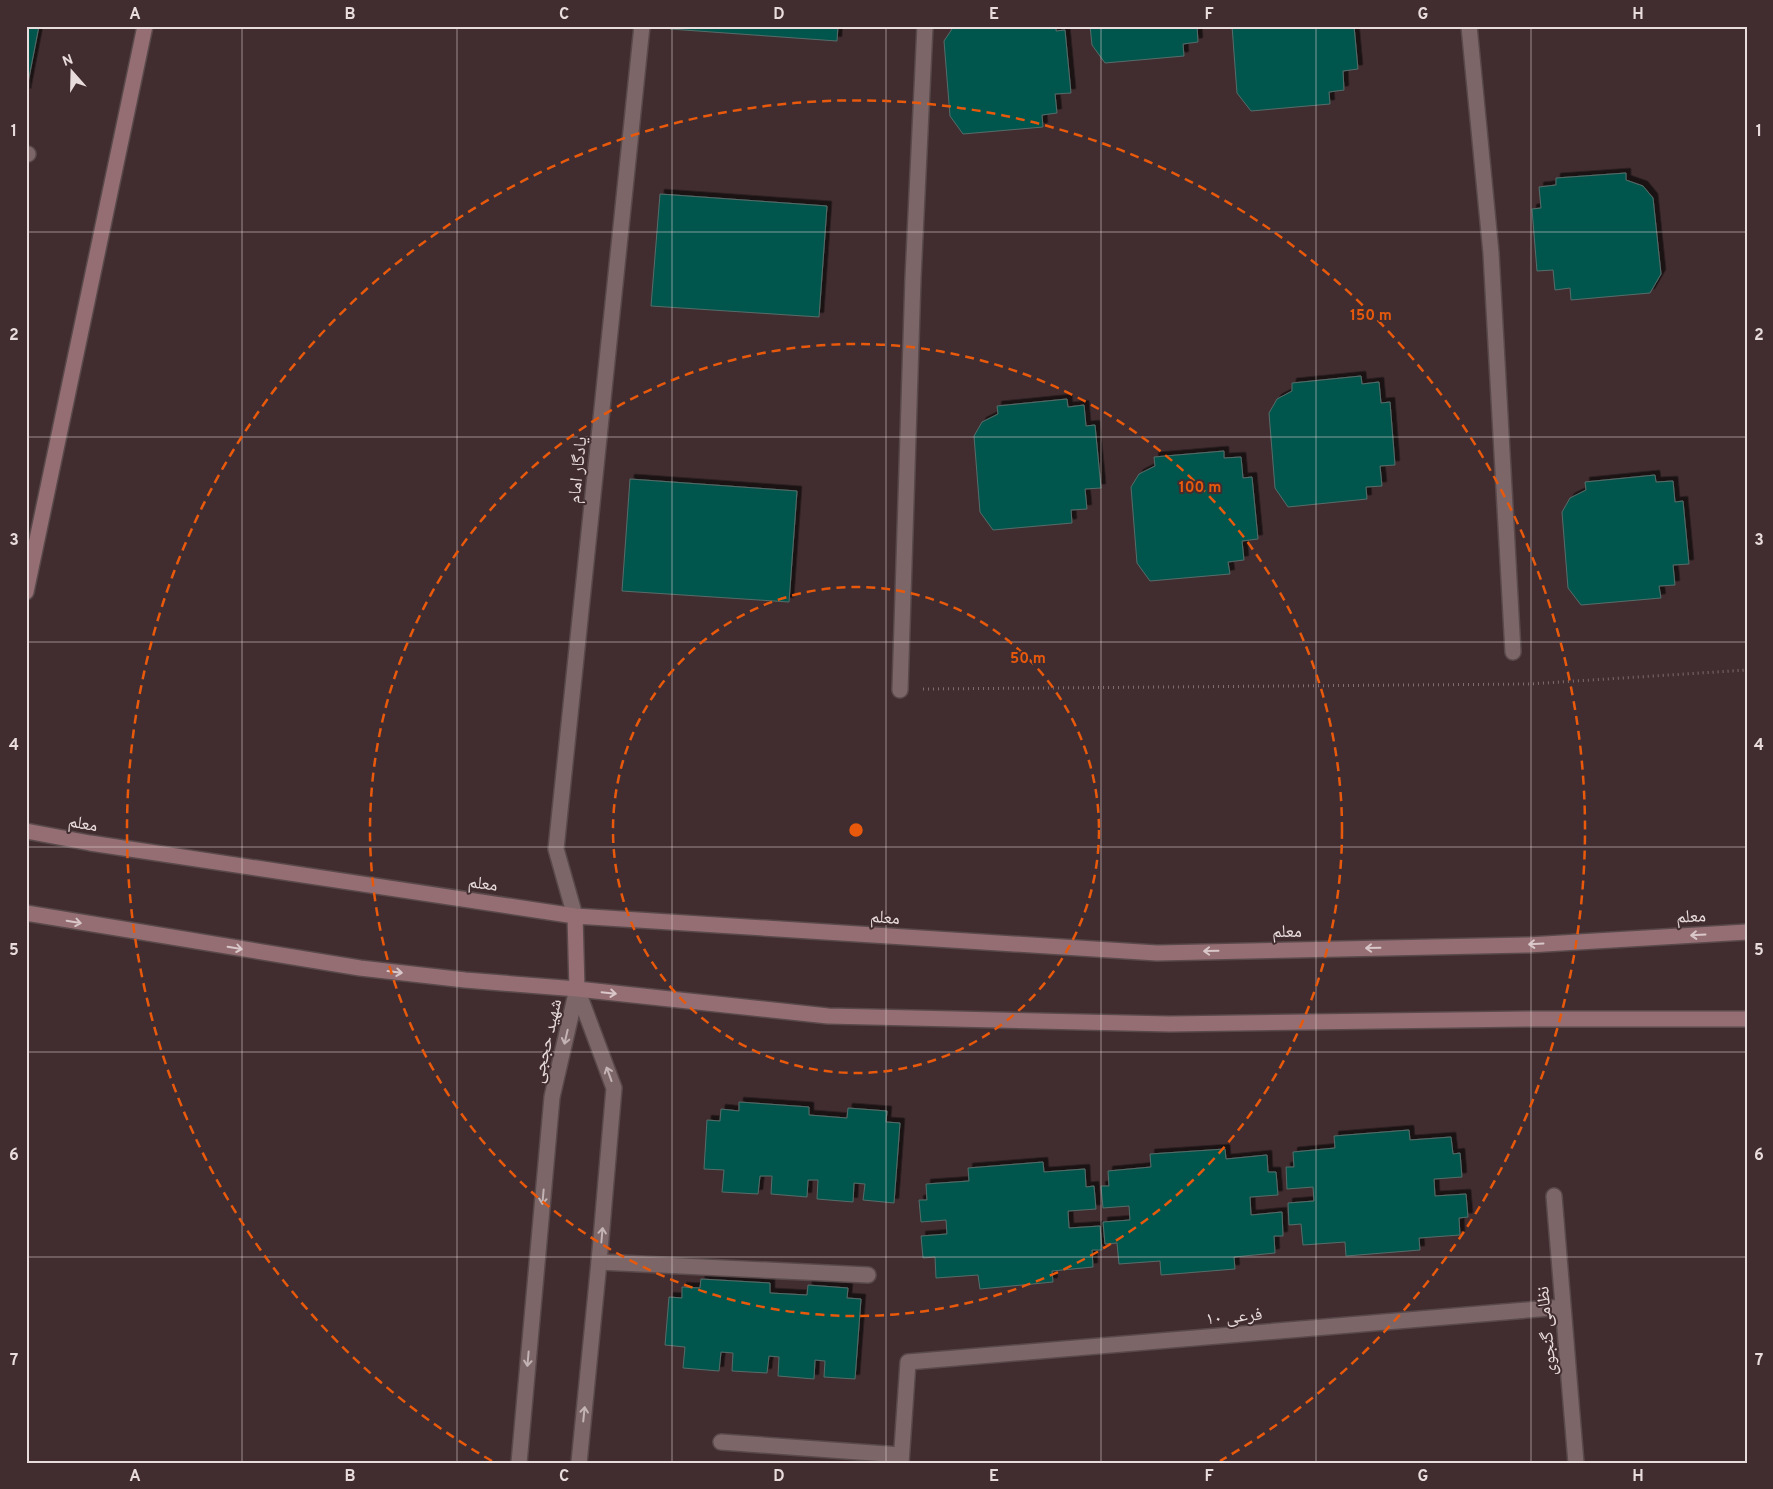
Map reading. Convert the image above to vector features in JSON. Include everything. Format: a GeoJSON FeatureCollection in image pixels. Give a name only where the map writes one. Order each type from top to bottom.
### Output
{"type":"FeatureCollection","features":[{"type":"Feature","properties":{"kind":"main road"},"geometry":{"type":"LineString","coordinates":[[26,592],[145,26]]}},
{"type":"Feature","properties":{"kind":"main road","name":"معلم"},"geometry":{"type":"LineString","coordinates":[[26,831],[100,845],[575,916],[1157,953],[1528,945],[1747,932]]}},
{"type":"Feature","properties":{"kind":"main road"},"geometry":{"type":"LineString","coordinates":[[26,913],[360,968],[828,1016],[1170,1024],[1530,1019],[1747,1019]]}},
{"type":"Feature","properties":{"kind":"main road"},"geometry":{"type":"LineString","coordinates":[[575,916],[577,989]]}},
{"type":"Feature","properties":{"kind":"street","name":"یادگار امام"},"geometry":{"type":"LineString","coordinates":[[575,916],[556,850],[642,26]]}},
{"type":"Feature","properties":{"kind":"street"},"geometry":{"type":"LineString","coordinates":[[900,690],[913,278],[925,26]]}},
{"type":"Feature","properties":{"kind":"street"},"geometry":{"type":"LineString","coordinates":[[1469,26],[1491,253],[1513,652]]}},
{"type":"Feature","properties":{"kind":"street","name":"شهید حججی"},"geometry":{"type":"LineString","coordinates":[[577,989],[614,1088],[579,1463]]}},
{"type":"Feature","properties":{"kind":"street","name":"شهید حججی"},"geometry":{"type":"LineString","coordinates":[[519,1463],[552,1096],[577,989]]}},
{"type":"Feature","properties":{"kind":"street","name":"نظامی گنجوی"},"geometry":{"type":"LineString","coordinates":[[1554,1196],[1576,1463]]}},
{"type":"Feature","properties":{"kind":"street"},"geometry":{"type":"LineString","coordinates":[[599,1262],[868,1275]]}},
{"type":"Feature","properties":{"kind":"street","name":"فرعی ۱۰"},"geometry":{"type":"LineString","coordinates":[[901,1459],[908,1362],[1563,1307]]}},
{"type":"Feature","properties":{"kind":"street"},"geometry":{"type":"LineString","coordinates":[[721,1442],[901,1459]]}},
{"type":"Feature","properties":{"kind":"path"},"geometry":{"type":"LineString","coordinates":[[900,690],[1530,684],[1747,670]]}},
{"type":"Feature","properties":{"kind":"building"},"geometry":{"type":"Polygon","coordinates":[[[26,26],[39,26],[26,93],[26,26]]]}},
{"type":"Feature","properties":{"kind":"building"},"geometry":{"type":"Polygon","coordinates":[[[670,26],[838,26],[837,41],[670,29],[670,26]]]}},
{"type":"Feature","properties":{"kind":"building"},"geometry":{"type":"Polygon","coordinates":[[[954,26],[1056,26],[1056,31],[1065,30],[1071,93],[1055,94],[1057,113],[1042,115],[1043,127],[963,134],[950,116],[944,41],[954,26]]]}},
{"type":"Feature","properties":{"kind":"building"},"geometry":{"type":"Polygon","coordinates":[[[1090,26],[1197,26],[1198,42],[1183,44],[1184,56],[1105,63],[1092,45],[1090,26]]]}},
{"type":"Feature","properties":{"kind":"building"},"geometry":{"type":"Polygon","coordinates":[[[1232,26],[1354,26],[1358,69],[1343,71],[1344,90],[1329,92],[1330,104],[1251,111],[1237,93],[1232,26]]]}},
{"type":"Feature","properties":{"kind":"building"},"geometry":{"type":"Polygon","coordinates":[[[1626,173],[1626,180],[1643,186],[1653,198],[1661,274],[1650,293],[1571,300],[1570,288],[1555,290],[1553,270],[1537,271],[1532,209],[1541,208],[1539,187],[1556,185],[1556,178],[1626,173]]]}},
{"type":"Feature","properties":{"kind":"building"},"geometry":{"type":"Polygon","coordinates":[[[660,194],[827,206],[819,317],[651,306],[660,194]]]}},
{"type":"Feature","properties":{"kind":"building"},"geometry":{"type":"Polygon","coordinates":[[[1361,376],[1362,384],[1379,382],[1381,403],[1390,402],[1395,465],[1380,466],[1382,486],[1366,487],[1367,499],[1288,507],[1275,488],[1269,413],[1277,399],[1292,391],[1292,383],[1361,376]]]}},
{"type":"Feature","properties":{"kind":"building"},"geometry":{"type":"Polygon","coordinates":[[[1067,399],[1068,407],[1084,405],[1086,426],[1095,425],[1101,488],[1085,489],[1087,509],[1071,510],[1072,523],[993,530],[980,512],[974,436],[982,422],[998,414],[997,406],[1067,399]]]}},
{"type":"Feature","properties":{"kind":"building"},"geometry":{"type":"Polygon","coordinates":[[[1224,451],[1224,458],[1241,457],[1243,478],[1252,477],[1258,539],[1242,541],[1244,560],[1228,562],[1230,574],[1150,581],[1137,563],[1131,487],[1139,474],[1155,466],[1154,457],[1224,451]]]}},
{"type":"Feature","properties":{"kind":"building"},"geometry":{"type":"Polygon","coordinates":[[[1655,475],[1656,482],[1673,481],[1675,502],[1683,501],[1689,564],[1673,565],[1675,585],[1659,586],[1661,598],[1581,605],[1568,588],[1562,512],[1570,498],[1586,490],[1585,482],[1655,475]]]}},
{"type":"Feature","properties":{"kind":"building"},"geometry":{"type":"Polygon","coordinates":[[[630,479],[797,491],[789,602],[622,591],[630,479]]]}},
{"type":"Feature","properties":{"kind":"building"},"geometry":{"type":"Polygon","coordinates":[[[739,1102],[809,1107],[809,1115],[847,1118],[848,1108],[887,1111],[886,1122],[900,1123],[894,1203],[863,1200],[865,1184],[854,1183],[853,1202],[817,1199],[818,1180],[808,1180],[807,1197],[771,1194],[772,1176],[760,1176],[758,1194],[722,1192],[724,1170],[704,1169],[707,1120],[720,1121],[721,1109],[739,1111],[739,1102]]]}},
{"type":"Feature","properties":{"kind":"building"},"geometry":{"type":"Polygon","coordinates":[[[1409,1130],[1410,1140],[1451,1137],[1453,1154],[1460,1153],[1462,1177],[1434,1179],[1435,1196],[1466,1194],[1468,1217],[1459,1218],[1460,1235],[1419,1238],[1420,1250],[1346,1256],[1345,1242],[1303,1245],[1301,1224],[1289,1225],[1288,1203],[1314,1201],[1313,1187],[1287,1189],[1286,1167],[1294,1167],[1293,1152],[1335,1148],[1334,1136],[1409,1130]]]}},
{"type":"Feature","properties":{"kind":"building"},"geometry":{"type":"Polygon","coordinates":[[[1225,1149],[1226,1159],[1267,1155],[1268,1172],[1276,1172],[1278,1195],[1250,1197],[1251,1215],[1282,1212],[1283,1236],[1274,1236],[1275,1253],[1234,1257],[1235,1269],[1161,1275],[1160,1261],[1119,1264],[1117,1243],[1105,1244],[1103,1222],[1130,1220],[1129,1206],[1103,1208],[1101,1186],[1109,1186],[1108,1171],[1151,1167],[1150,1154],[1225,1149]]]}},
{"type":"Feature","properties":{"kind":"building"},"geometry":{"type":"Polygon","coordinates":[[[1043,1162],[1044,1172],[1085,1169],[1086,1187],[1094,1186],[1096,1209],[1068,1211],[1069,1228],[1100,1226],[1102,1250],[1092,1250],[1093,1267],[1052,1271],[1053,1282],[980,1289],[978,1275],[936,1278],[935,1257],[923,1258],[921,1236],[947,1234],[946,1220],[921,1222],[919,1200],[927,1200],[926,1184],[969,1181],[968,1168],[1043,1162]]]}},
{"type":"Feature","properties":{"kind":"building"},"geometry":{"type":"Polygon","coordinates":[[[701,1279],[770,1283],[770,1293],[807,1295],[808,1285],[848,1288],[847,1298],[861,1299],[855,1379],[824,1377],[825,1361],[815,1360],[814,1379],[778,1376],[779,1357],[769,1356],[767,1373],[732,1371],[733,1353],[721,1352],[719,1371],[683,1368],[685,1347],[665,1345],[669,1297],[682,1298],[682,1287],[700,1288],[701,1279]]]}}]}
